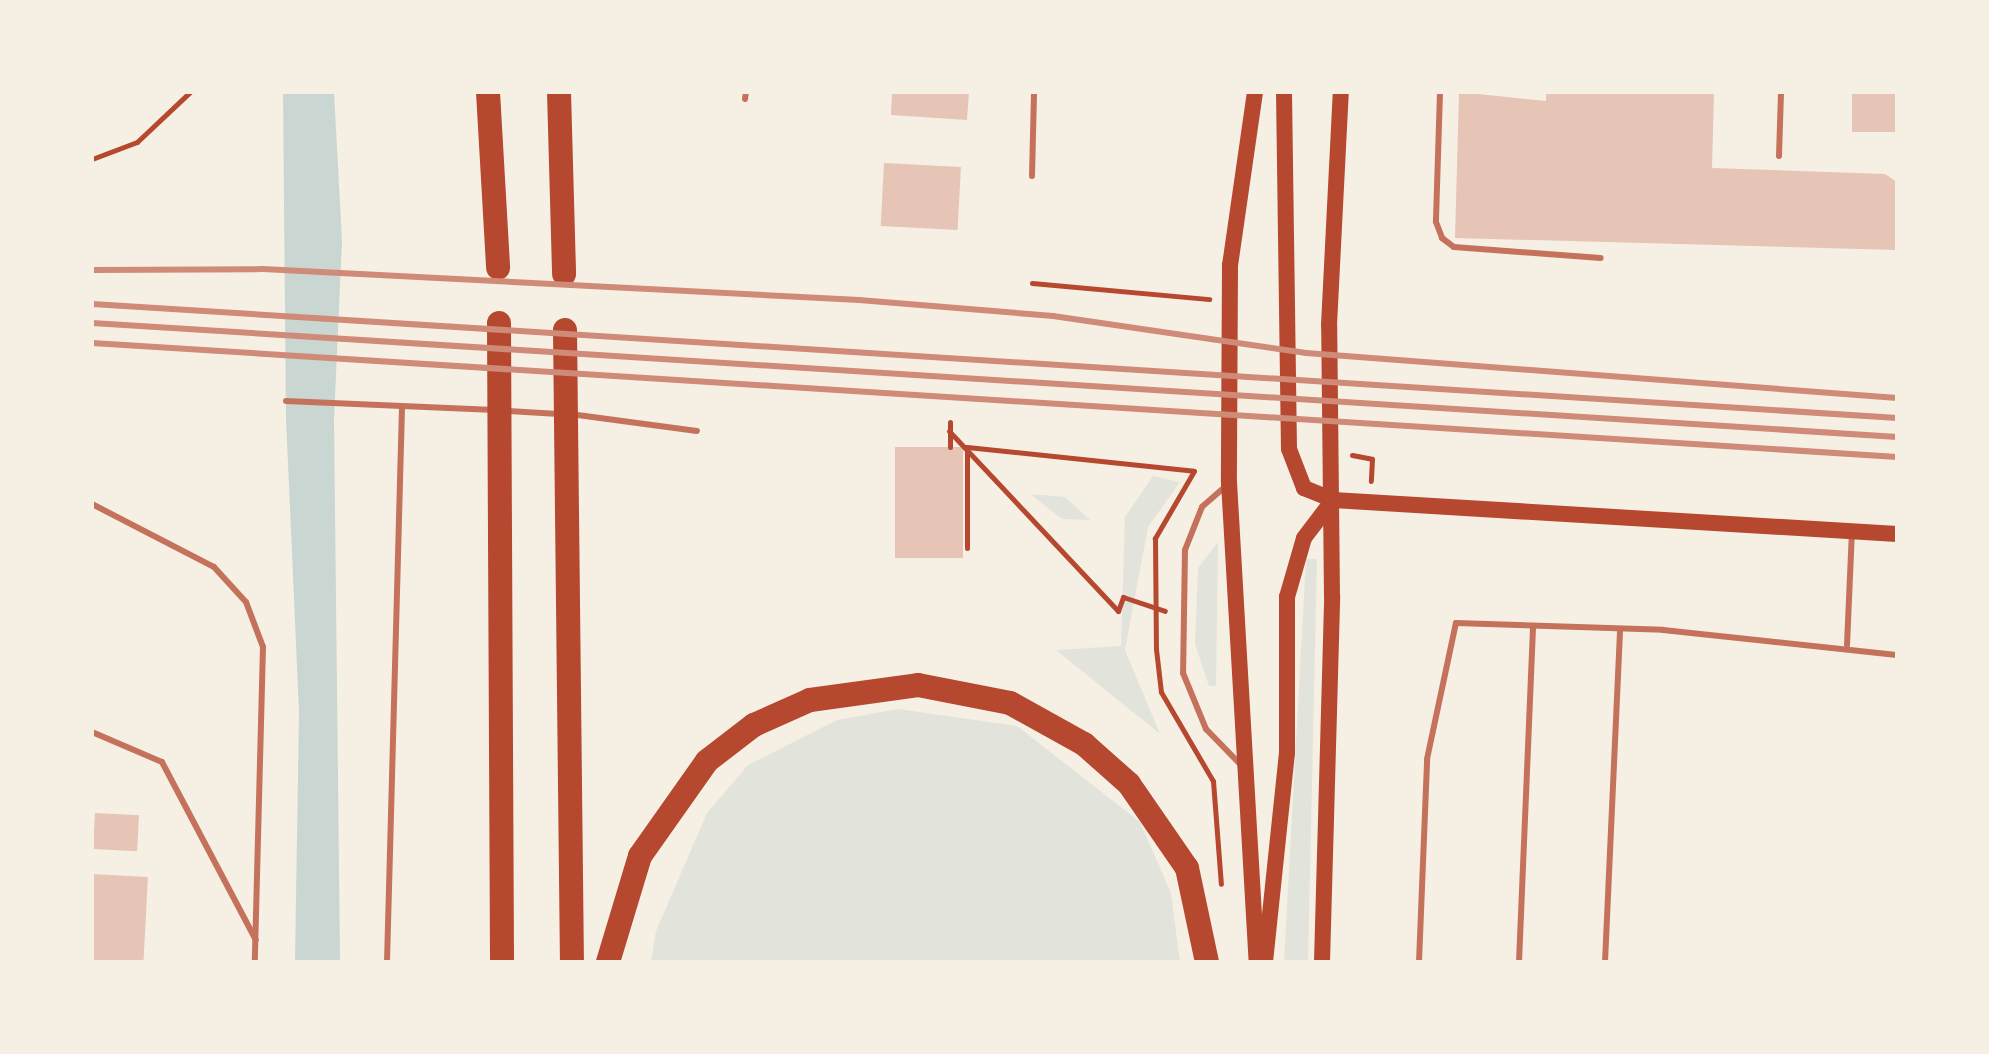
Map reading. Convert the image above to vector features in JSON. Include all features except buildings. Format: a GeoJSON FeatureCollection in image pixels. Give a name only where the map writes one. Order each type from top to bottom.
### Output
{"type":"FeatureCollection","features":[{"type":"Feature","properties":{"kind":"highway"},"geometry":{"type":"LineString","coordinates":[[488,92],[498,268]]}},
{"type":"Feature","properties":{"kind":"highway"},"geometry":{"type":"LineString","coordinates":[[559,92],[564,274]]}},
{"type":"Feature","properties":{"kind":"highway"},"geometry":{"type":"LineString","coordinates":[[499,323],[502,962]]}},
{"type":"Feature","properties":{"kind":"highway"},"geometry":{"type":"LineString","coordinates":[[565,330],[572,962]]}},
{"type":"Feature","properties":{"kind":"highway"},"geometry":{"type":"LineString","coordinates":[[608,962],[640,856],[707,761],[754,725],[810,700],[918,685],[1010,703],[1084,744],[1129,784],[1187,868],[1207,962]]}},
{"type":"Feature","properties":{"kind":"main road"},"geometry":{"type":"LineString","coordinates":[[1255,92],[1230,301],[1229,482],[1241,765],[1257,962]]}},
{"type":"Feature","properties":{"kind":"main road"},"geometry":{"type":"LineString","coordinates":[[1284,92],[1289,449],[1304,488],[1333,500],[1897,534]]}},
{"type":"Feature","properties":{"kind":"main road"},"geometry":{"type":"LineString","coordinates":[[1322,962],[1333,500],[1329,325],[1341,92]]}},
{"type":"Feature","properties":{"kind":"main road"},"geometry":{"type":"LineString","coordinates":[[1265,962],[1286,767],[1287,597],[1304,538],[1333,500]]}},
{"type":"Feature","properties":{"kind":"lane"},"geometry":{"type":"LineString","coordinates":[[1032,176],[1034,92]]}},
{"type":"Feature","properties":{"kind":"lane"},"geometry":{"type":"LineString","coordinates":[[1440,92],[1436,222],[1442,238],[1454,247],[1601,258]]}},
{"type":"Feature","properties":{"kind":"lane"},"geometry":{"type":"LineString","coordinates":[[1779,156],[1781,92]]}},
{"type":"Feature","properties":{"kind":"lane"},"geometry":{"type":"LineString","coordinates":[[286,401],[612,417],[697,431]]}},
{"type":"Feature","properties":{"kind":"lane"},"geometry":{"type":"LineString","coordinates":[[387,962],[402,406]]}},
{"type":"Feature","properties":{"kind":"lane"},"geometry":{"type":"LineString","coordinates":[[1229,482],[1202,507],[1185,550],[1180,612],[1192,705],[1241,765]]}},
{"type":"Feature","properties":{"kind":"lane"},"geometry":{"type":"LineString","coordinates":[[92,504],[214,567],[252,617],[263,647],[255,962]]}},
{"type":"Feature","properties":{"kind":"lane"},"geometry":{"type":"LineString","coordinates":[[1847,645],[1852,532]]}},
{"type":"Feature","properties":{"kind":"lane"},"geometry":{"type":"LineString","coordinates":[[1419,962],[1427,759],[1452,631],[1467,622],[1620,630],[1847,645],[1897,655]]}},
{"type":"Feature","properties":{"kind":"lane"},"geometry":{"type":"LineString","coordinates":[[1519,962],[1533,626]]}},
{"type":"Feature","properties":{"kind":"lane"},"geometry":{"type":"LineString","coordinates":[[1605,962],[1620,630]]}},
{"type":"Feature","properties":{"kind":"lane"},"geometry":{"type":"LineString","coordinates":[[92,732],[162,762],[257,943]]}},
{"type":"Feature","properties":{"kind":"path"},"geometry":{"type":"LineString","coordinates":[[92,159],[157,128],[190,92]]}},
{"type":"Feature","properties":{"kind":"path"},"geometry":{"type":"LineString","coordinates":[[1032,283],[1230,301]]}},
{"type":"Feature","properties":{"kind":"path"},"geometry":{"type":"LineString","coordinates":[[950,422],[950,447]]}},
{"type":"Feature","properties":{"kind":"path"},"geometry":{"type":"LineString","coordinates":[[949,431],[1118,611],[1123,597],[1165,611]]}},
{"type":"Feature","properties":{"kind":"path"},"geometry":{"type":"LineString","coordinates":[[967,447],[967,548]]}},
{"type":"Feature","properties":{"kind":"path"},"geometry":{"type":"LineString","coordinates":[[967,447],[1194,471],[1155,538],[1161,692],[1213,781],[1222,898]]}},
{"type":"Feature","properties":{"kind":"shaded area"},"geometry":{"type":"Polygon","coordinates":[[[283,92],[334,92],[342,241],[334,419],[340,962],[295,962],[299,712],[286,417],[283,92]]]}},
{"type":"Feature","properties":{"kind":"shaded area"},"geometry":{"type":"Polygon","coordinates":[[[1153,476],[1180,482],[1148,527],[1125,650],[1160,734],[1056,650],[1121,646],[1125,517],[1153,476]]]}},
{"type":"Feature","properties":{"kind":"shaded area"},"geometry":{"type":"Polygon","coordinates":[[[1030,494],[1065,497],[1090,520],[1062,519],[1030,494]]]}},
{"type":"Feature","properties":{"kind":"shaded area"},"geometry":{"type":"Polygon","coordinates":[[[1218,542],[1216,686],[1209,686],[1195,644],[1198,568],[1218,542]]]}},
{"type":"Feature","properties":{"kind":"shaded area"},"geometry":{"type":"Polygon","coordinates":[[[1306,559],[1317,559],[1308,962],[1284,962],[1306,559]]]}},
{"type":"Feature","properties":{"kind":"shaded area"},"geometry":{"type":"Polygon","coordinates":[[[898,709],[1017,726],[1140,822],[1171,893],[1180,962],[651,962],[656,931],[707,813],[748,765],[837,720],[898,709]]]}},
{"type":"Feature","properties":{"kind":"railway"},"geometry":{"type":"LineString","coordinates":[[92,270],[263,269],[859,300],[1053,316],[1306,353],[1897,398]]}},
{"type":"Feature","properties":{"kind":"railway"},"geometry":{"type":"LineString","coordinates":[[92,304],[1897,418]]}},
{"type":"Feature","properties":{"kind":"railway"},"geometry":{"type":"LineString","coordinates":[[92,323],[1897,437]]}},
{"type":"Feature","properties":{"kind":"railway"},"geometry":{"type":"LineString","coordinates":[[92,343],[1897,457]]}}]}
